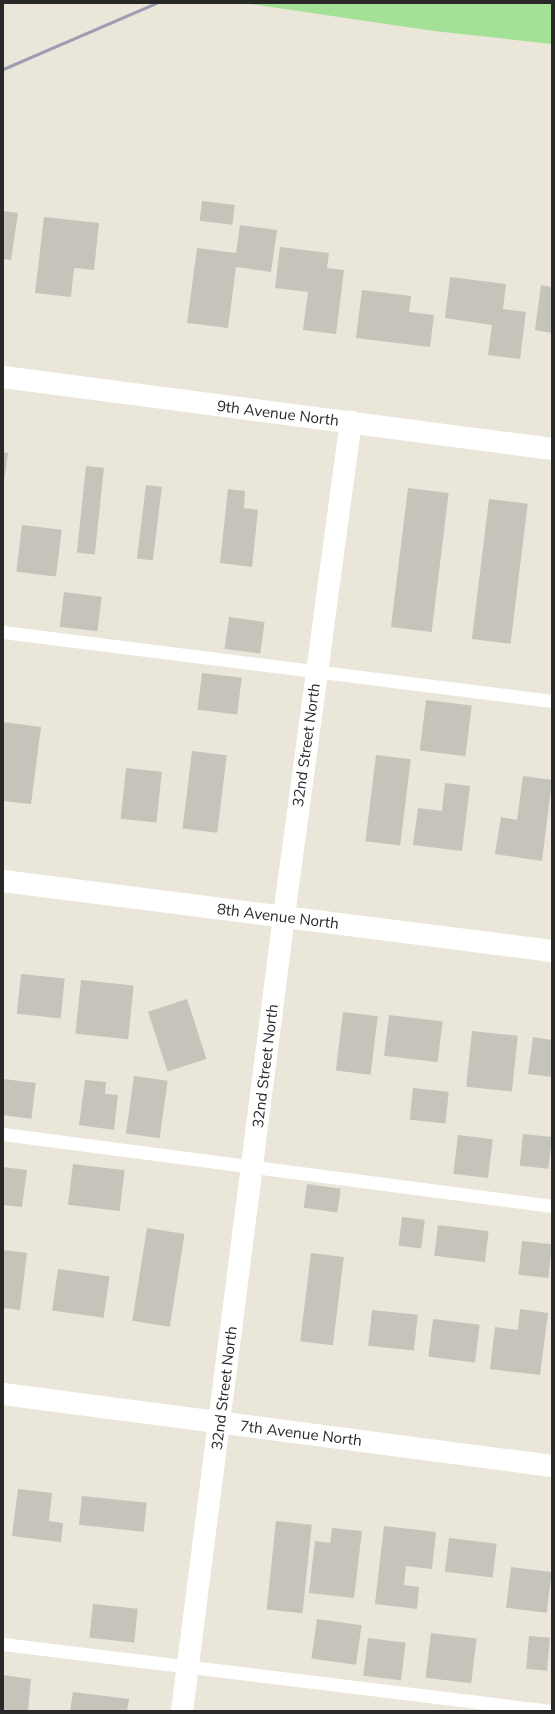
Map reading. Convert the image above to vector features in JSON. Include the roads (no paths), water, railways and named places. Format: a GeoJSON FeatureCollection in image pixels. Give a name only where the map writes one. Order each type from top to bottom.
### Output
{"type":"FeatureCollection","features":[{"type":"Feature","properties":{"kind":"street","name":"9th Avenue North"},"geometry":{"type":"LineString","coordinates":[[3,377],[552,449]]}},
{"type":"Feature","properties":{"kind":"street","name":"32nd Street North"},"geometry":{"type":"LineString","coordinates":[[182,1711],[316,671],[351,422]]}},
{"type":"Feature","properties":{"kind":"street","name":"8th Avenue North"},"geometry":{"type":"LineString","coordinates":[[3,881],[552,951]]}},
{"type":"Feature","properties":{"kind":"street","name":"7th Avenue North"},"geometry":{"type":"LineString","coordinates":[[3,1394],[552,1466]]}},
{"type":"Feature","properties":{"kind":"lane"},"geometry":{"type":"LineString","coordinates":[[3,632],[552,701]]}},
{"type":"Feature","properties":{"kind":"lane"},"geometry":{"type":"LineString","coordinates":[[3,1134],[252,1168],[552,1206]]}},
{"type":"Feature","properties":{"kind":"lane"},"geometry":{"type":"LineString","coordinates":[[3,1644],[551,1711]]}},
{"type":"Feature","properties":{"kind":"railway"},"geometry":{"type":"LineString","coordinates":[[3,69],[156,3]]}}]}
